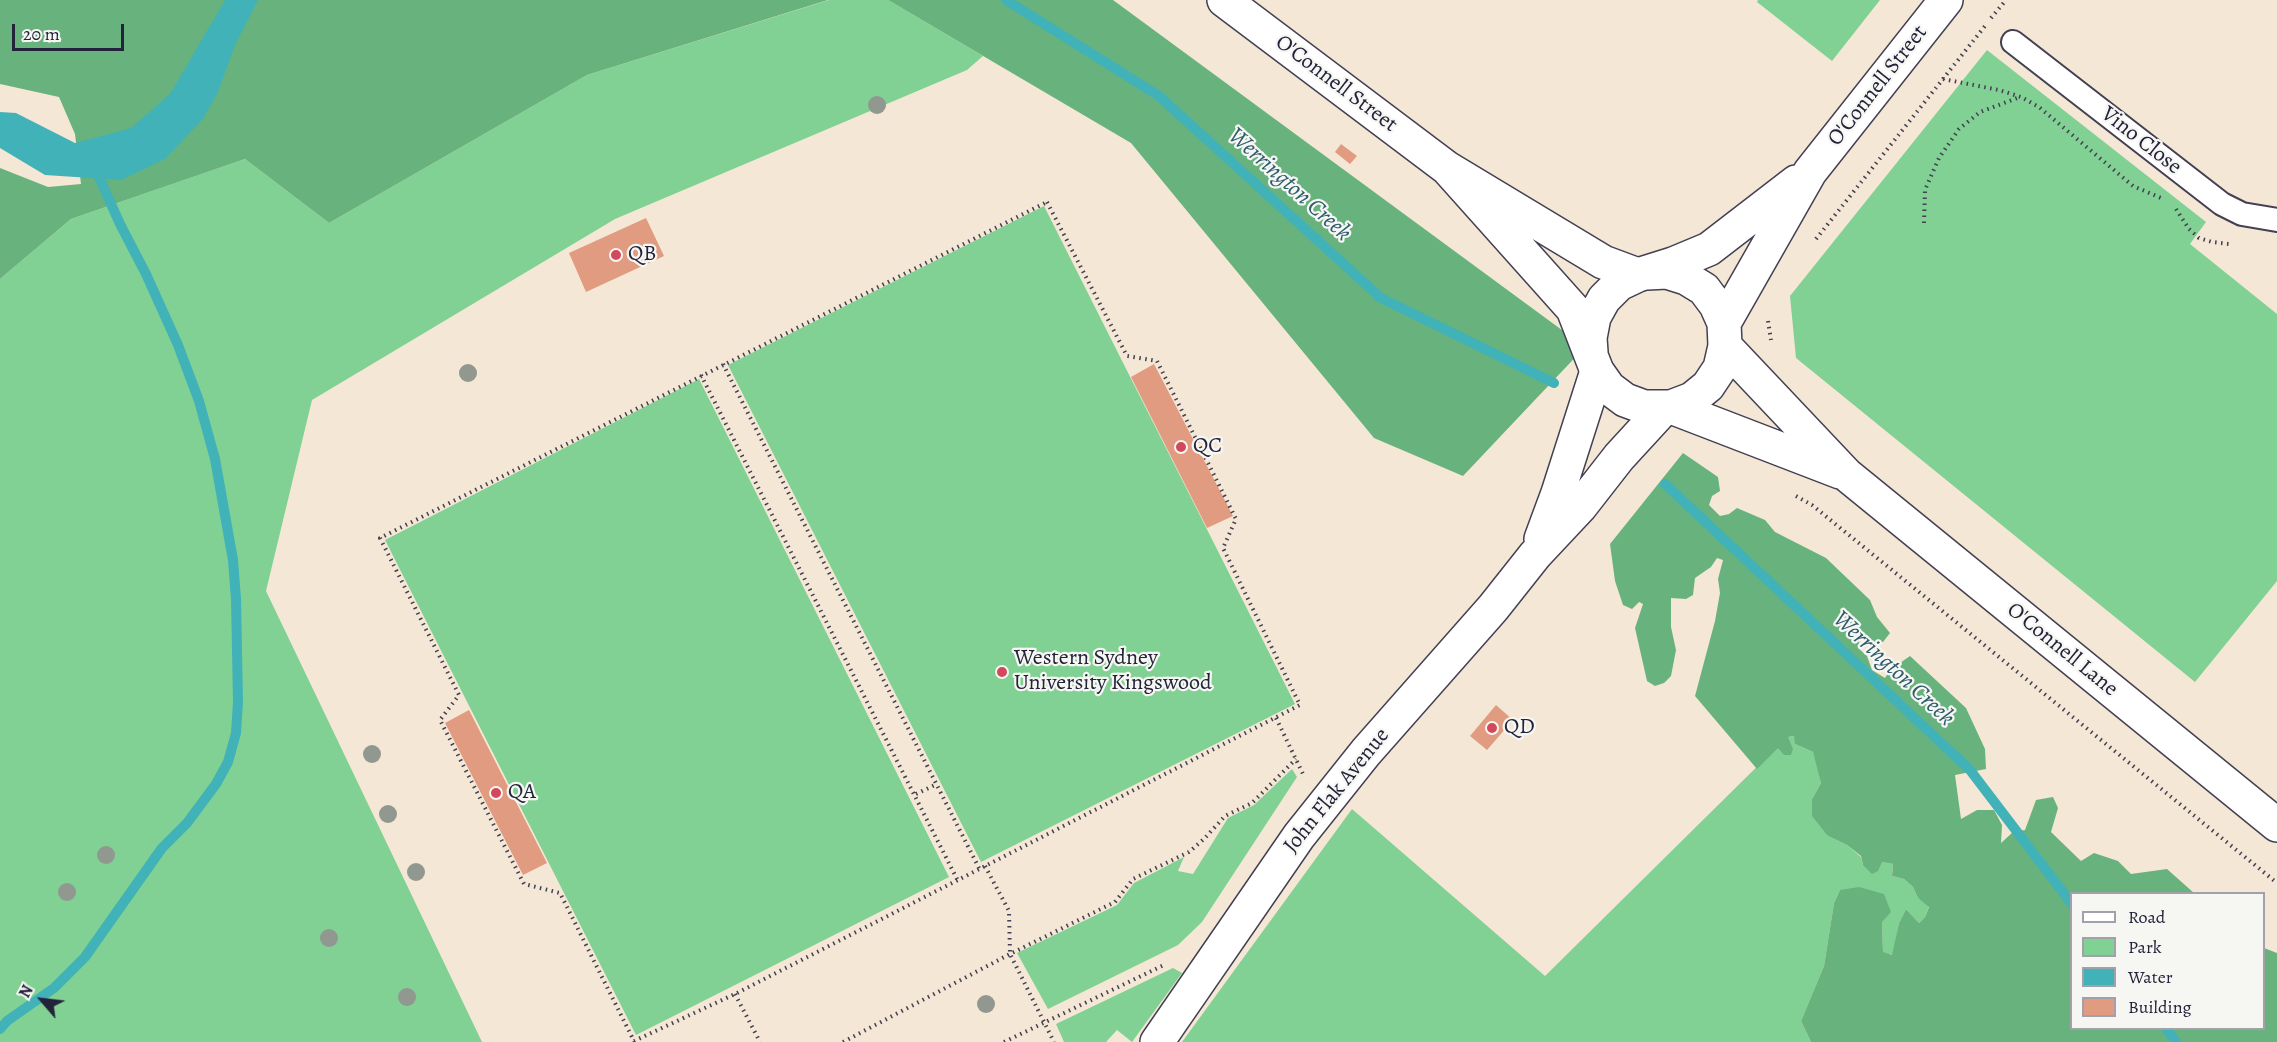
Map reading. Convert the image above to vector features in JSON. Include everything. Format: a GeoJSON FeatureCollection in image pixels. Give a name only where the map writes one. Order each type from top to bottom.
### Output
{"type":"FeatureCollection","features":[{"type":"Feature","properties":{"kind":"street","name":"O'Connell Street"},"geometry":{"type":"LineString","coordinates":[[1224,0],[1447,168],[1603,262],[1642,274],[1667,272],[1686,278],[1704,289],[1716,305],[1725,335]]}},
{"type":"Feature","properties":{"kind":"street","name":"O'Connell Street"},"geometry":{"type":"LineString","coordinates":[[1447,168],[1573,309],[1594,365],[1609,388],[1625,400],[1644,407],[1668,408],[1692,399],[1708,386],[1720,368],[1725,335],[1810,172],[1946,0]]}},
{"type":"Feature","properties":{"kind":"street","name":"O'Connell Street"},"geometry":{"type":"LineString","coordinates":[[1594,365],[1590,338],[1594,317],[1604,298],[1619,284],[1709,249],[1810,172]]}},
{"type":"Feature","properties":{"kind":"street","name":"O'Connell Lane"},"geometry":{"type":"LineString","coordinates":[[1725,335],[1847,475],[2277,825]]}},
{"type":"Feature","properties":{"kind":"street","name":"John Flak Avenue"},"geometry":{"type":"LineString","coordinates":[[1535,555],[1558,493],[1594,365]]}},
{"type":"Feature","properties":{"kind":"street","name":"John Flak Avenue"},"geometry":{"type":"LineString","coordinates":[[1157,1042],[1299,836],[1366,752],[1493,608],[1535,555],[1580,507],[1619,457],[1668,408]]}},
{"type":"Feature","properties":{"kind":"street","name":"O'Connell Lane"},"geometry":{"type":"LineString","coordinates":[[1668,408],[1847,475]]}},
{"type":"Feature","properties":{"kind":"lane","name":"Vino Close"},"geometry":{"type":"LineString","coordinates":[[2013,42],[2222,204],[2242,214],[2277,220]]}},
{"type":"Feature","properties":{"kind":"path"},"geometry":{"type":"LineString","coordinates":[[1814,241],[2006,0]]}},
{"type":"Feature","properties":{"kind":"path"},"geometry":{"type":"LineString","coordinates":[[1943,79],[1999,90],[2021,97],[2039,107],[2133,186],[2165,200]]}},
{"type":"Feature","properties":{"kind":"path"},"geometry":{"type":"LineString","coordinates":[[1924,223],[1925,190],[1939,158],[1959,129],[1980,112],[2021,97]]}},
{"type":"Feature","properties":{"kind":"path"},"geometry":{"type":"LineString","coordinates":[[1047,202],[1127,356],[1157,361],[1236,519],[1223,548],[1300,705],[735,994],[634,1041],[560,893],[524,884],[440,720],[459,695],[380,538],[723,364],[1047,202]]}},
{"type":"Feature","properties":{"kind":"path"},"geometry":{"type":"LineString","coordinates":[[2174,206],[2189,229],[2199,238],[2212,242],[2238,244]]}},
{"type":"Feature","properties":{"kind":"path"},"geometry":{"type":"LineString","coordinates":[[1767,312],[1769,336],[1775,348]]}},
{"type":"Feature","properties":{"kind":"path"},"geometry":{"type":"LineString","coordinates":[[723,364],[980,870]]}},
{"type":"Feature","properties":{"kind":"path"},"geometry":{"type":"LineString","coordinates":[[701,375],[958,881]]}},
{"type":"Feature","properties":{"kind":"path"},"geometry":{"type":"LineString","coordinates":[[1791,494],[1812,505],[2277,883]]}},
{"type":"Feature","properties":{"kind":"path"},"geometry":{"type":"LineString","coordinates":[[1276,718],[1305,777]]}},
{"type":"Feature","properties":{"kind":"path"},"geometry":{"type":"LineString","coordinates":[[843,1042],[1010,954],[1115,902],[1133,879],[1189,852],[1225,816],[1252,803],[1296,759]]}},
{"type":"Feature","properties":{"kind":"path"},"geometry":{"type":"LineString","coordinates":[[915,794],[937,784]]}},
{"type":"Feature","properties":{"kind":"path"},"geometry":{"type":"LineString","coordinates":[[985,866],[1009,911],[1010,954],[1054,1042]]}},
{"type":"Feature","properties":{"kind":"path"},"geometry":{"type":"LineString","coordinates":[[1004,1042],[1167,964],[1174,957]]}},
{"type":"Feature","properties":{"kind":"path"},"geometry":{"type":"LineString","coordinates":[[735,994],[760,1042]]}},
{"type":"Feature","properties":{"kind":"green space"},"geometry":{"type":"Polygon","coordinates":[[[0,0],[828,0],[587,75],[329,223],[245,159],[71,219],[0,279],[0,168],[48,187],[81,184],[75,134],[59,97],[0,84],[0,0]]]}},
{"type":"Feature","properties":{"kind":"green space"},"geometry":{"type":"Polygon","coordinates":[[[829,0],[888,0],[983,56],[967,70],[615,219],[312,400],[266,591],[482,1042],[0,1042],[0,279],[71,219],[245,159],[329,223],[587,75],[829,0]]]}},
{"type":"Feature","properties":{"kind":"green space"},"geometry":{"type":"Polygon","coordinates":[[[888,0],[1113,0],[1585,347],[1463,476],[1374,438],[1131,143],[888,0]]]}},
{"type":"Feature","properties":{"kind":"green space"},"geometry":{"type":"Polygon","coordinates":[[[1758,0],[1880,0],[1832,61],[1757,2],[1758,0]]]}},
{"type":"Feature","properties":{"kind":"green space"},"geometry":{"type":"Polygon","coordinates":[[[1987,50],[2206,222],[2190,244],[2277,314],[2277,581],[2195,682],[1796,358],[1790,296],[1987,50]]]}},
{"type":"Feature","properties":{"kind":"green space"},"geometry":{"type":"Polygon","coordinates":[[[1044,206],[1295,704],[981,862],[728,365],[1044,206]]]}},
{"type":"Feature","properties":{"kind":"green space"},"geometry":{"type":"Polygon","coordinates":[[[699,379],[949,877],[636,1035],[385,540],[699,379]]]}},
{"type":"Feature","properties":{"kind":"green space"},"geometry":{"type":"Polygon","coordinates":[[[1683,453],[1718,477],[1720,491],[1712,496],[1709,505],[1720,516],[1729,514],[1737,508],[1765,520],[1775,532],[1826,558],[1870,600],[1877,617],[1890,633],[1883,642],[1870,643],[1860,638],[1858,648],[1867,656],[1872,670],[1885,678],[1890,670],[1910,656],[1966,708],[1985,749],[1986,769],[1955,775],[1961,819],[1977,810],[1994,810],[2002,825],[2001,843],[2013,832],[2025,830],[2036,800],[2053,797],[2058,808],[2051,832],[2081,861],[2094,853],[2118,861],[2131,874],[2167,869],[2193,892],[2070,892],[2070,1030],[2265,1030],[2265,948],[2277,953],[2277,1042],[1811,1042],[1801,1021],[1824,966],[1834,903],[1840,890],[1859,887],[1884,894],[1891,912],[1882,922],[1883,952],[1892,955],[1899,923],[1906,909],[1919,923],[1925,917],[1929,907],[1918,898],[1913,887],[1904,879],[1892,876],[1893,864],[1882,862],[1878,871],[1872,874],[1863,865],[1861,856],[1847,845],[1828,836],[1812,816],[1812,799],[1821,783],[1813,752],[1795,744],[1794,736],[1788,737],[1793,749],[1791,755],[1784,755],[1778,748],[1757,769],[1695,696],[1715,621],[1720,593],[1718,579],[1723,560],[1717,558],[1711,567],[1695,578],[1693,595],[1686,599],[1671,598],[1671,627],[1676,650],[1671,676],[1664,683],[1655,686],[1647,681],[1635,628],[1643,604],[1639,602],[1632,609],[1623,605],[1615,581],[1610,544],[1683,453]]]}},
{"type":"Feature","properties":{"kind":"green space"},"geometry":{"type":"Polygon","coordinates":[[[1795,736],[1795,744],[1813,752],[1818,767],[1821,783],[1812,799],[1828,836],[1847,845],[1861,857],[1863,865],[1882,862],[1893,864],[1892,876],[1904,879],[1913,887],[1918,898],[1929,906],[1925,917],[1919,923],[1906,909],[1899,923],[1893,955],[1883,953],[1882,922],[1840,890],[1834,903],[1824,966],[1801,1021],[1811,1042],[1182,1042],[1352,809],[1545,976],[1787,737],[1795,736]]]}},
{"type":"Feature","properties":{"kind":"green space"},"geometry":{"type":"Polygon","coordinates":[[[1292,769],[1297,777],[1202,922],[1178,945],[1048,1009],[1017,953],[1117,905],[1134,883],[1184,857],[1178,871],[1193,874],[1228,818],[1254,805],[1292,769]]]}},
{"type":"Feature","properties":{"kind":"green space"},"geometry":{"type":"Polygon","coordinates":[[[1173,968],[1182,973],[1132,1042],[1117,1030],[1106,1042],[1064,1042],[1056,1024],[1173,968]]]}},
{"type":"Feature","properties":{"kind":"water"},"geometry":{"type":"Polygon","coordinates":[[[225,0],[258,0],[235,45],[218,92],[203,119],[165,159],[121,180],[45,175],[0,148],[0,112],[16,113],[75,143],[131,128],[170,94],[225,0]]]}},
{"type":"Feature","properties":{"kind":"building"},"geometry":{"type":"Polygon","coordinates":[[[1341,144],[1357,156],[1350,164],[1335,152],[1341,144]]]}},
{"type":"Feature","properties":{"kind":"building","name":"QB"},"geometry":{"type":"Polygon","coordinates":[[[646,218],[664,256],[586,292],[569,253],[646,218]]]}},
{"type":"Feature","properties":{"kind":"building","name":"QC"},"geometry":{"type":"Polygon","coordinates":[[[1154,364],[1233,516],[1207,528],[1131,377],[1154,364]]]}},
{"type":"Feature","properties":{"kind":"building","name":"QD"},"geometry":{"type":"Polygon","coordinates":[[[1496,705],[1513,720],[1487,750],[1470,736],[1496,705]]]}},
{"type":"Feature","properties":{"kind":"building","name":"QA"},"geometry":{"type":"Polygon","coordinates":[[[469,710],[547,863],[523,875],[445,723],[469,710]]]}},
{"type":"Feature","properties":{"kind":"waterway","name":"Werrington Creek"},"geometry":{"type":"LineString","coordinates":[[1006,0],[1159,96],[1381,298],[1554,383]]}},
{"type":"Feature","properties":{"kind":"waterway"},"geometry":{"type":"LineString","coordinates":[[0,1029],[7,1021],[54,988],[85,957],[162,848],[187,823],[216,784],[228,762],[236,733],[238,702],[236,599],[233,560],[215,459],[199,401],[178,345],[94,166]]}},
{"type":"Feature","properties":{"kind":"waterway","name":"Werrington Creek"},"geometry":{"type":"LineString","coordinates":[[1665,484],[1970,770],[2070,901]]}},
{"type":"Feature","properties":{"kind":"waterway","name":"Werrington Creek"},"geometry":{"type":"LineString","coordinates":[[2167,1030],[2176,1042]]}},
{"type":"Feature","properties":{"kind":"place","name":"QB"},"geometry":{"type":"Point","coordinates":[616,255]}},
{"type":"Feature","properties":{"kind":"place","name":"QC"},"geometry":{"type":"Point","coordinates":[1181,447]}},
{"type":"Feature","properties":{"kind":"place","name":"Western Sydney University Kingswood"},"geometry":{"type":"Point","coordinates":[1002,672]}},
{"type":"Feature","properties":{"kind":"place","name":"QD"},"geometry":{"type":"Point","coordinates":[1492,728]}},
{"type":"Feature","properties":{"kind":"place","name":"QA"},"geometry":{"type":"Point","coordinates":[496,793]}}]}
